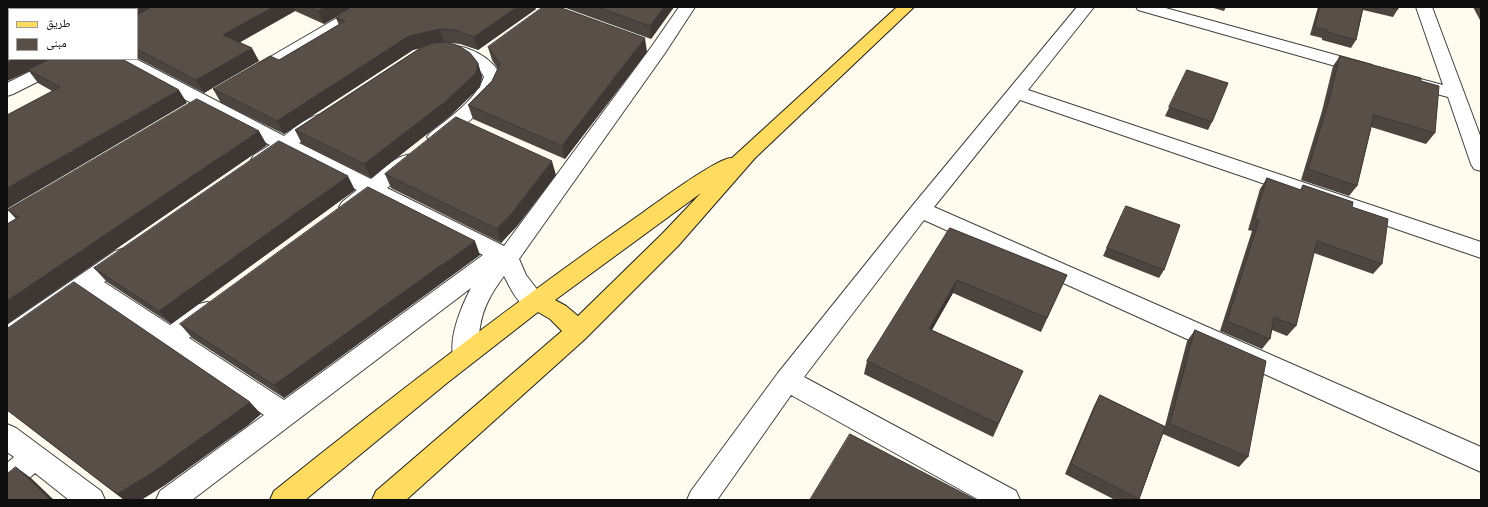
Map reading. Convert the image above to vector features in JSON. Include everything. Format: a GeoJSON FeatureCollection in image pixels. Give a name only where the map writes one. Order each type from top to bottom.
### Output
{"type":"FeatureCollection","features":[{"type":"Feature","properties":{"kind":"main road"},"geometry":{"type":"LineString","coordinates":[[386,500],[577,332],[670,240],[748,153],[906,7]]}},
{"type":"Feature","properties":{"kind":"main road"},"geometry":{"type":"LineString","coordinates":[[292,496],[464,354],[534,301],[672,202],[748,153]]}},
{"type":"Feature","properties":{"kind":"main road"},"geometry":{"type":"LineString","coordinates":[[534,301],[561,313],[577,332]]}},
{"type":"Feature","properties":{"kind":"street"},"geometry":{"type":"LineString","coordinates":[[184,115],[368,7]]}},
{"type":"Feature","properties":{"kind":"street"},"geometry":{"type":"LineString","coordinates":[[464,354],[470,314],[484,284],[563,168],[652,46],[687,7]]}},
{"type":"Feature","properties":{"kind":"street"},"geometry":{"type":"LineString","coordinates":[[701,500],[787,380],[920,210],[1086,7]]}},
{"type":"Feature","properties":{"kind":"street"},"geometry":{"type":"LineString","coordinates":[[1144,7],[1456,94]]}},
{"type":"Feature","properties":{"kind":"street"},"geometry":{"type":"LineString","coordinates":[[1424,7],[1481,164]]}},
{"type":"Feature","properties":{"kind":"street"},"geometry":{"type":"LineString","coordinates":[[335,217],[465,124],[489,90],[493,77],[485,55],[452,49],[428,52]]}},
{"type":"Feature","properties":{"kind":"street"},"geometry":{"type":"LineString","coordinates":[[7,90],[67,60]]}},
{"type":"Feature","properties":{"kind":"street"},"geometry":{"type":"LineString","coordinates":[[125,60],[204,103],[504,256],[516,278],[534,301]]}},
{"type":"Feature","properties":{"kind":"street"},"geometry":{"type":"LineString","coordinates":[[1017,93],[1481,250]]}},
{"type":"Feature","properties":{"kind":"street"},"geometry":{"type":"LineString","coordinates":[[246,171],[336,110]]}},
{"type":"Feature","properties":{"kind":"street"},"geometry":{"type":"LineString","coordinates":[[7,221],[55,193]]}},
{"type":"Feature","properties":{"kind":"street"},"geometry":{"type":"LineString","coordinates":[[920,210],[1481,460]]}},
{"type":"Feature","properties":{"kind":"street"},"geometry":{"type":"LineString","coordinates":[[7,338],[138,247]]}},
{"type":"Feature","properties":{"kind":"street"},"geometry":{"type":"LineString","coordinates":[[170,500],[284,414],[504,256]]}},
{"type":"Feature","properties":{"kind":"street"},"geometry":{"type":"LineString","coordinates":[[87,282],[284,414]]}},
{"type":"Feature","properties":{"kind":"street"},"geometry":{"type":"LineString","coordinates":[[170,339],[220,302]]}},
{"type":"Feature","properties":{"kind":"street"},"geometry":{"type":"LineString","coordinates":[[787,380],[1006,500]]}},
{"type":"Feature","properties":{"kind":"street"},"geometry":{"type":"LineString","coordinates":[[7,436],[91,500]]}},
{"type":"Feature","properties":{"kind":"street"},"geometry":{"type":"LineString","coordinates":[[7,480],[36,457]]}},
{"type":"Feature","properties":{"kind":"building"},"geometry":{"type":"Polygon","coordinates":[[[7,7],[37,7],[8,8],[7,21],[7,7]]]}},
{"type":"Feature","properties":{"kind":"building"},"geometry":{"type":"Polygon","coordinates":[[[76,7],[128,7],[128,8],[76,7]]]}},
{"type":"Feature","properties":{"kind":"building"},"geometry":{"type":"Polygon","coordinates":[[[152,7],[273,7],[223,35],[252,48],[196,80],[138,50],[138,14],[152,7]]]}},
{"type":"Feature","properties":{"kind":"building"},"geometry":{"type":"Polygon","coordinates":[[[310,7],[325,7],[318,11],[310,7]]]}},
{"type":"Feature","properties":{"kind":"building"},"geometry":{"type":"Polygon","coordinates":[[[355,7],[517,7],[474,37],[456,30],[440,29],[409,36],[277,121],[213,89],[270,56],[279,60],[345,21],[336,18],[355,7]]]}},
{"type":"Feature","properties":{"kind":"building"},"geometry":{"type":"Polygon","coordinates":[[[543,7],[559,7],[645,38],[562,146],[468,105],[492,81],[500,64],[488,47],[543,7]]]}},
{"type":"Feature","properties":{"kind":"building"},"geometry":{"type":"Polygon","coordinates":[[[598,7],[664,7],[650,26],[598,7]]]}},
{"type":"Feature","properties":{"kind":"building"},"geometry":{"type":"Polygon","coordinates":[[[1320,7],[1363,7],[1356,40],[1315,27],[1320,7]]]}},
{"type":"Feature","properties":{"kind":"building"},"geometry":{"type":"Polygon","coordinates":[[[7,21],[8,60],[13,60],[7,63],[7,21]]]}},
{"type":"Feature","properties":{"kind":"building"},"geometry":{"type":"Polygon","coordinates":[[[447,42],[461,47],[470,53],[478,63],[476,73],[445,102],[364,164],[295,130],[422,47],[434,43],[447,42]]]}},
{"type":"Feature","properties":{"kind":"building"},"geometry":{"type":"Polygon","coordinates":[[[1340,56],[1421,78],[1421,81],[1439,86],[1435,133],[1374,115],[1357,186],[1308,169],[1329,100],[1340,56]]]}},
{"type":"Feature","properties":{"kind":"building"},"geometry":{"type":"Polygon","coordinates":[[[48,60],[124,60],[179,90],[7,188],[7,115],[60,87],[28,70],[48,60]]]}},
{"type":"Feature","properties":{"kind":"building"},"geometry":{"type":"Polygon","coordinates":[[[1187,70],[1228,83],[1212,122],[1169,107],[1187,70]]]}},
{"type":"Feature","properties":{"kind":"building"},"geometry":{"type":"Polygon","coordinates":[[[197,99],[259,131],[7,301],[7,224],[19,217],[8,210],[197,99]]]}},
{"type":"Feature","properties":{"kind":"building"},"geometry":{"type":"Polygon","coordinates":[[[456,117],[552,161],[513,212],[497,229],[385,174],[456,117]]]}},
{"type":"Feature","properties":{"kind":"building"},"geometry":{"type":"Polygon","coordinates":[[[279,141],[348,176],[159,311],[94,268],[279,141]]]}},
{"type":"Feature","properties":{"kind":"building"},"geometry":{"type":"Polygon","coordinates":[[[1267,178],[1301,190],[1303,185],[1353,202],[1352,207],[1388,219],[1382,264],[1317,241],[1296,326],[1274,317],[1270,339],[1227,321],[1259,220],[1255,219],[1267,178]]]}},
{"type":"Feature","properties":{"kind":"building"},"geometry":{"type":"Polygon","coordinates":[[[368,187],[475,241],[274,385],[180,324],[368,187]]]}},
{"type":"Feature","properties":{"kind":"building"},"geometry":{"type":"Polygon","coordinates":[[[1126,206],[1180,225],[1164,270],[1107,248],[1126,206]]]}},
{"type":"Feature","properties":{"kind":"building"},"geometry":{"type":"Polygon","coordinates":[[[950,228],[1067,275],[1047,318],[957,280],[929,329],[1023,371],[998,424],[867,361],[950,228]]]}},
{"type":"Feature","properties":{"kind":"building"},"geometry":{"type":"Polygon","coordinates":[[[74,282],[250,402],[152,473],[117,494],[7,410],[7,329],[74,282]]]}},
{"type":"Feature","properties":{"kind":"building"},"geometry":{"type":"Polygon","coordinates":[[[1195,330],[1266,361],[1248,457],[1170,424],[1195,330]]]}},
{"type":"Feature","properties":{"kind":"building"},"geometry":{"type":"Polygon","coordinates":[[[1100,395],[1165,427],[1139,499],[1071,464],[1100,395]]]}},
{"type":"Feature","properties":{"kind":"building"},"geometry":{"type":"Polygon","coordinates":[[[850,434],[976,500],[810,500],[850,434]]]}},
{"type":"Feature","properties":{"kind":"building"},"geometry":{"type":"Polygon","coordinates":[[[16,467],[50,500],[7,500],[7,474],[16,467]]]}}]}
